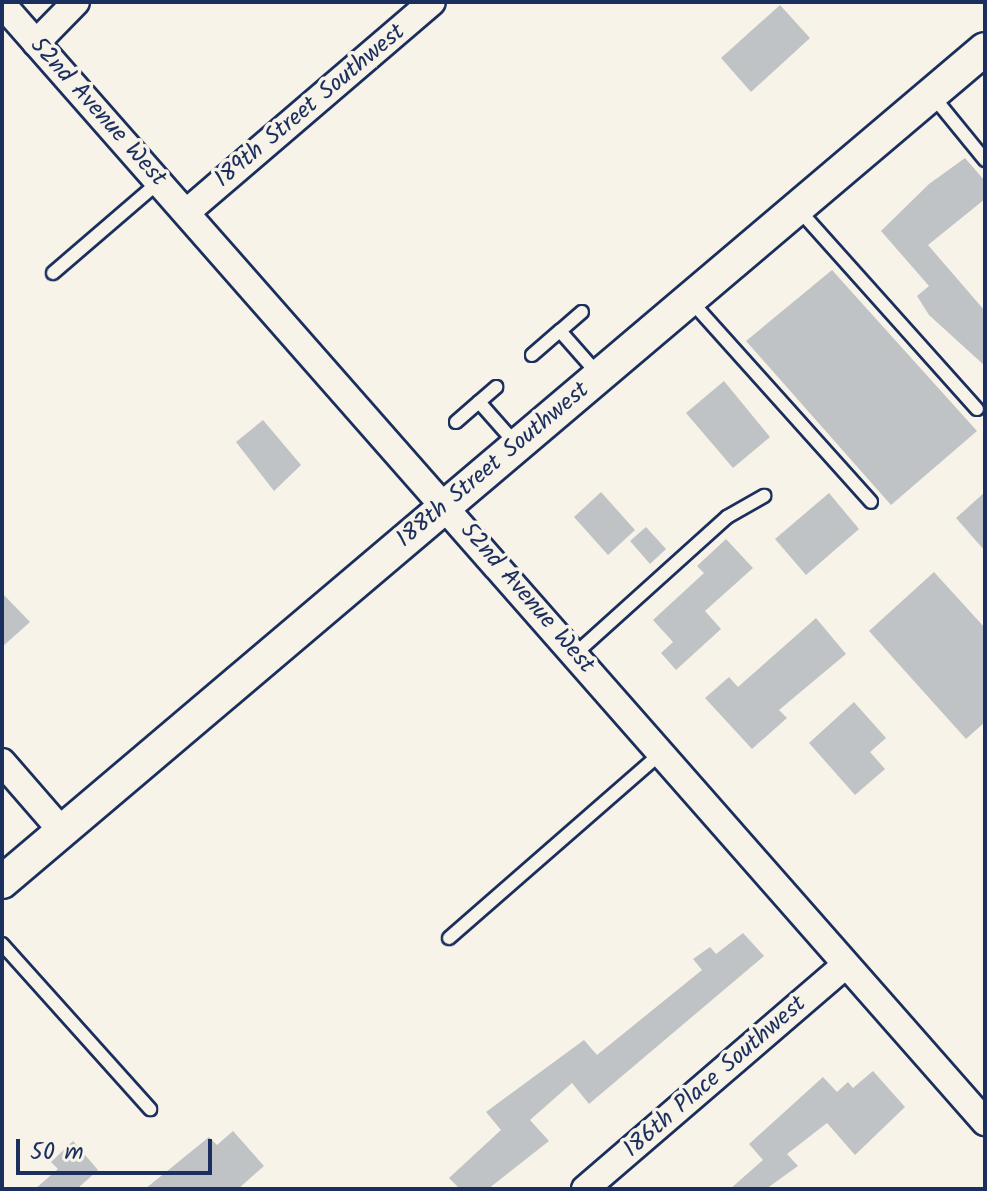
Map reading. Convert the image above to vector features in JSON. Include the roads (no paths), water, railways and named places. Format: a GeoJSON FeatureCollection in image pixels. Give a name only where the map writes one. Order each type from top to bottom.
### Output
{"type":"FeatureCollection","features":[{"type":"Feature","properties":{"kind":"street"},"geometry":{"type":"LineString","coordinates":[[36,43],[76,2]]}},
{"type":"Feature","properties":{"kind":"street","name":"189th Street Southwest"},"geometry":{"type":"LineString","coordinates":[[188,211],[432,2]]}},
{"type":"Feature","properties":{"kind":"street","name":"52nd Avenue West"},"geometry":{"type":"LineString","coordinates":[[2,4],[447,504],[660,754],[985,1122]]}},
{"type":"Feature","properties":{"kind":"street","name":"188th Street Southwest"},"geometry":{"type":"LineString","coordinates":[[2,882],[985,49]]}},
{"type":"Feature","properties":{"kind":"street"},"geometry":{"type":"LineString","coordinates":[[2,762],[62,831]]}},
{"type":"Feature","properties":{"kind":"street","name":"186th Place Southwest"},"geometry":{"type":"LineString","coordinates":[[585,1189],[845,965]]}},
{"type":"Feature","properties":{"kind":"lane"},"geometry":{"type":"LineString","coordinates":[[932,95],[985,160]]}},
{"type":"Feature","properties":{"kind":"lane"},"geometry":{"type":"LineString","coordinates":[[53,273],[161,180]]}},
{"type":"Feature","properties":{"kind":"lane"},"geometry":{"type":"LineString","coordinates":[[797,208],[977,409]]}},
{"type":"Feature","properties":{"kind":"lane"},"geometry":{"type":"LineString","coordinates":[[690,300],[871,502]]}},
{"type":"Feature","properties":{"kind":"lane"},"geometry":{"type":"LineString","coordinates":[[532,355],[582,312]]}},
{"type":"Feature","properties":{"kind":"lane"},"geometry":{"type":"LineString","coordinates":[[560,331],[599,376]]}},
{"type":"Feature","properties":{"kind":"lane"},"geometry":{"type":"LineString","coordinates":[[456,422],[496,387]]}},
{"type":"Feature","properties":{"kind":"lane"},"geometry":{"type":"LineString","coordinates":[[479,402],[517,445]]}},
{"type":"Feature","properties":{"kind":"lane"},"geometry":{"type":"LineString","coordinates":[[575,654],[727,517],[764,496]]}},
{"type":"Feature","properties":{"kind":"lane"},"geometry":{"type":"LineString","coordinates":[[449,938],[660,754]]}},
{"type":"Feature","properties":{"kind":"lane"},"geometry":{"type":"LineString","coordinates":[[2,944],[150,1109]]}}]}
